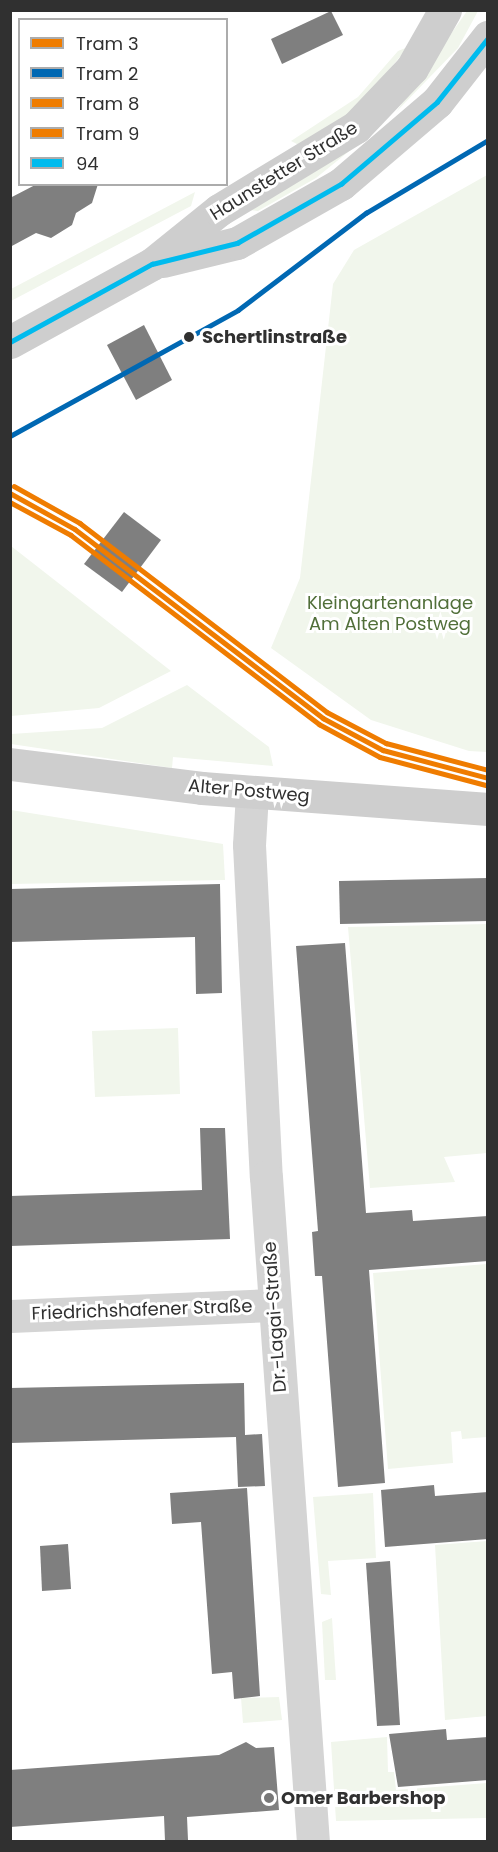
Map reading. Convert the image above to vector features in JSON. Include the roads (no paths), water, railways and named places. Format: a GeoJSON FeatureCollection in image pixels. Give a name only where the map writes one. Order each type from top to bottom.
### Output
{"type":"FeatureCollection","features":[{"type":"Feature","properties":{"kind":"main road","name":"Haunstetter Straße"},"geometry":{"type":"LineString","coordinates":[[10,342],[152,264],[219,210],[356,127],[412,68],[445,10]]}},
{"type":"Feature","properties":{"kind":"main road","name":"Haunstetter Straße"},"geometry":{"type":"LineString","coordinates":[[152,264],[237,243],[341,184],[437,102],[488,37]]}},
{"type":"Feature","properties":{"kind":"main road","name":"Alter Postweg"},"geometry":{"type":"LineString","coordinates":[[10,764],[252,793],[488,809]]}},
{"type":"Feature","properties":{"kind":"street","name":"Dr.-Lagai-Straße"},"geometry":{"type":"LineString","coordinates":[[252,793],[249,845],[274,1305],[313,1842]]}},
{"type":"Feature","properties":{"kind":"street","name":"Friedrichshafener Straße"},"geometry":{"type":"LineString","coordinates":[[10,1316],[274,1305]]}},
{"type":"Feature","properties":{"kind":"tram line","name":"2"},"geometry":{"type":"LineString","coordinates":[[10,436],[238,310],[366,213],[488,140]]}},
{"type":"Feature","properties":{"kind":"tram line","name":"9"},"geometry":{"type":"LineString","coordinates":[[14,486],[80,523],[327,712],[386,743],[488,770]]}},
{"type":"Feature","properties":{"kind":"tram line","name":"3"},"geometry":{"type":"LineString","coordinates":[[10,493],[75,529],[323,718],[383,750],[488,778]]}},
{"type":"Feature","properties":{"kind":"tram line","name":"8"},"geometry":{"type":"LineString","coordinates":[[10,502],[71,535],[319,724],[380,757],[486,785]]}},
{"type":"Feature","properties":{"kind":"place","name":"Schertlinstraße"},"geometry":{"type":"Point","coordinates":[189,337]}},
{"type":"Feature","properties":{"kind":"place","name":"Omer Barbershop"},"geometry":{"type":"Point","coordinates":[269,1798]}},
{"type":"Feature","properties":{"kind":"park label","name":"Kleingartenanlage Am Alten Postweg"},"geometry":{"type":"Point","coordinates":[390,614]}}]}
